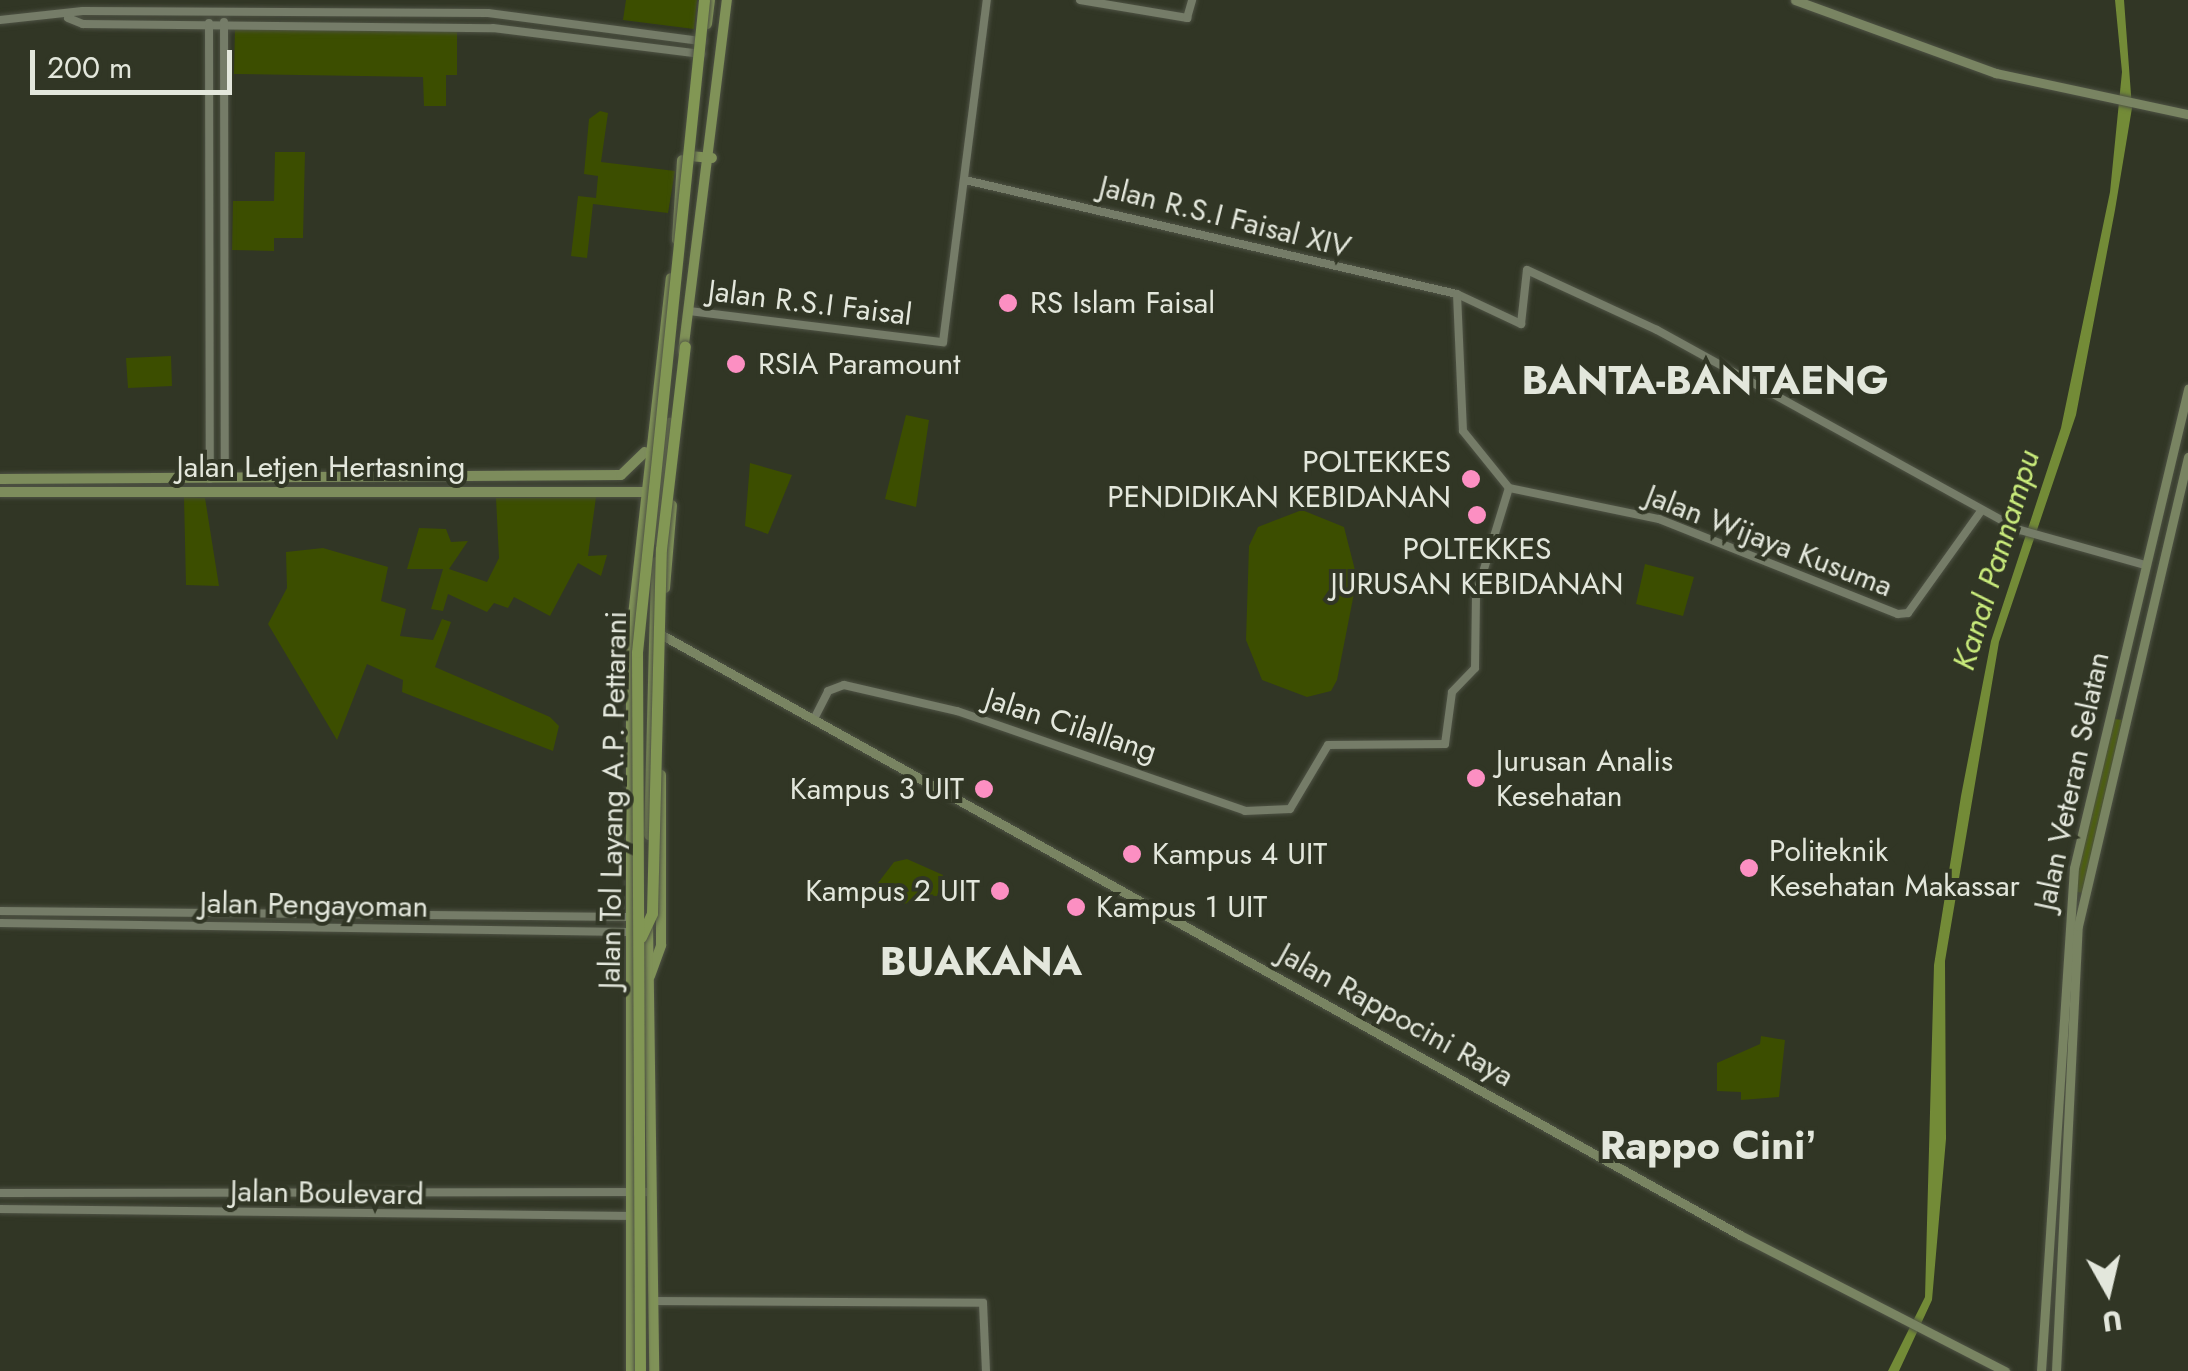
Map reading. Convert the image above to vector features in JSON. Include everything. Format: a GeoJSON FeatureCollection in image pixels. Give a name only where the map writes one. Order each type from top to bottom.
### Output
{"type":"FeatureCollection","features":[{"type":"Feature","properties":{"kind":"highway"},"geometry":{"type":"LineString","coordinates":[[631,1371],[630,708],[641,491],[675,234],[690,156],[705,0]]}},
{"type":"Feature","properties":{"kind":"highway","name":"Jalan Tol Layang A.P. Pettarani"},"geometry":{"type":"LineString","coordinates":[[642,1371],[638,652],[650,473],[683,254],[675,234],[705,0]]}},
{"type":"Feature","properties":{"kind":"highway"},"geometry":{"type":"LineString","coordinates":[[654,1371],[648,980],[649,706],[661,493],[712,158],[728,0]]}},
{"type":"Feature","properties":{"kind":"highway"},"geometry":{"type":"LineString","coordinates":[[690,156],[712,158]]}},
{"type":"Feature","properties":{"kind":"highway"},"geometry":{"type":"LineString","coordinates":[[648,980],[661,945],[662,635],[689,316]]}},
{"type":"Feature","properties":{"kind":"highway","name":"Jalan Tol Layang A.P. Pettarani"},"geometry":{"type":"LineString","coordinates":[[642,1371],[641,925],[652,913],[662,550],[685,346]]}},
{"type":"Feature","properties":{"kind":"highway"},"geometry":{"type":"LineString","coordinates":[[630,708],[642,716],[649,706]]}},
{"type":"Feature","properties":{"kind":"highway"},"geometry":{"type":"LineString","coordinates":[[630,739],[640,730],[648,740]]}},
{"type":"Feature","properties":{"kind":"main road"},"geometry":{"type":"LineString","coordinates":[[1796,0],[1982,69],[2119,102],[2188,114]]}},
{"type":"Feature","properties":{"kind":"main road"},"geometry":{"type":"LineString","coordinates":[[675,234],[700,47]]}},
{"type":"Feature","properties":{"kind":"main road","name":"Jalan Veteran Selatan"},"geometry":{"type":"LineString","coordinates":[[2041,1371],[2062,994],[2076,856],[2188,388]]}},
{"type":"Feature","properties":{"kind":"main road","name":"Jalan Letjen Hertasning"},"geometry":{"type":"LineString","coordinates":[[4,479],[622,476],[645,452]]}},
{"type":"Feature","properties":{"kind":"main road","name":"Jalan Veteran Selatan"},"geometry":{"type":"LineString","coordinates":[[2056,1371],[2074,994],[2087,874],[2188,457]]}},
{"type":"Feature","properties":{"kind":"main road"},"geometry":{"type":"LineString","coordinates":[[4,479],[4,492]]}},
{"type":"Feature","properties":{"kind":"main road"},"geometry":{"type":"LineString","coordinates":[[329,479],[330,492]]}},
{"type":"Feature","properties":{"kind":"main road","name":"Jalan Letjen Hertasning"},"geometry":{"type":"LineString","coordinates":[[4,492],[661,493]]}},
{"type":"Feature","properties":{"kind":"main road"},"geometry":{"type":"LineString","coordinates":[[2131,621],[2146,624]]}},
{"type":"Feature","properties":{"kind":"main road","name":"Jalan Rappocini Raya"},"geometry":{"type":"LineString","coordinates":[[662,635],[1910,1325],[2005,1371]]}},
{"type":"Feature","properties":{"kind":"main road"},"geometry":{"type":"LineString","coordinates":[[2062,994],[2074,994]]}},
{"type":"Feature","properties":{"kind":"main road"},"geometry":{"type":"LineString","coordinates":[[2048,1215],[2062,1215]]}},
{"type":"Feature","properties":{"kind":"street"},"geometry":{"type":"LineString","coordinates":[[965,180],[987,0]]}},
{"type":"Feature","properties":{"kind":"street"},"geometry":{"type":"LineString","coordinates":[[1080,0],[1187,18],[1192,0]]}},
{"type":"Feature","properties":{"kind":"street"},"geometry":{"type":"LineString","coordinates":[[0,20],[165,13],[370,12],[610,26],[700,47]]}},
{"type":"Feature","properties":{"kind":"street"},"geometry":{"type":"LineString","coordinates":[[370,12],[370,26]]}},
{"type":"Feature","properties":{"kind":"street"},"geometry":{"type":"LineString","coordinates":[[165,13],[165,26]]}},
{"type":"Feature","properties":{"kind":"street"},"geometry":{"type":"LineString","coordinates":[[210,13],[210,479]]}},
{"type":"Feature","properties":{"kind":"street"},"geometry":{"type":"LineString","coordinates":[[224,13],[225,479]]}},
{"type":"Feature","properties":{"kind":"street"},"geometry":{"type":"LineString","coordinates":[[68,18],[165,26],[370,26],[700,47]]}},
{"type":"Feature","properties":{"kind":"street"},"geometry":{"type":"LineString","coordinates":[[608,40],[610,26]]}},
{"type":"Feature","properties":{"kind":"street","name":"Jalan R.S.I Faisal XIV"},"geometry":{"type":"LineString","coordinates":[[965,180],[1457,294],[1520,324],[1526,270],[1657,330],[1980,511]]}},
{"type":"Feature","properties":{"kind":"street","name":"Jalan R.S.I Faisal"},"geometry":{"type":"LineString","coordinates":[[689,316],[853,329],[944,342],[965,180]]}},
{"type":"Feature","properties":{"kind":"street"},"geometry":{"type":"LineString","coordinates":[[1457,294],[1463,309],[1460,422],[1470,446],[1509,488]]}},
{"type":"Feature","properties":{"kind":"street"},"geometry":{"type":"LineString","coordinates":[[852,342],[853,329]]}},
{"type":"Feature","properties":{"kind":"street"},"geometry":{"type":"LineString","coordinates":[[210,434],[225,435]]}},
{"type":"Feature","properties":{"kind":"street","name":"Jalan Wijaya Kusuma"},"geometry":{"type":"LineString","coordinates":[[1509,488],[1659,518],[1908,612],[1980,511]]}},
{"type":"Feature","properties":{"kind":"street","name":"Jalan Cilallang"},"geometry":{"type":"LineString","coordinates":[[814,719],[836,685],[899,696],[1256,813],[1298,806],[1310,777],[1333,743],[1445,744],[1452,692],[1476,668],[1476,595],[1509,488]]}},
{"type":"Feature","properties":{"kind":"street"},"geometry":{"type":"LineString","coordinates":[[1980,511],[2039,537],[2145,565]]}},
{"type":"Feature","properties":{"kind":"street","name":"Jalan Pengayoman"},"geometry":{"type":"LineString","coordinates":[[0,910],[628,917]]}},
{"type":"Feature","properties":{"kind":"street"},"geometry":{"type":"LineString","coordinates":[[544,918],[544,932]]}},
{"type":"Feature","properties":{"kind":"street","name":"Jalan Pengayoman"},"geometry":{"type":"LineString","coordinates":[[0,922],[628,932]]}},
{"type":"Feature","properties":{"kind":"street","name":"Jalan Boulevard"},"geometry":{"type":"LineString","coordinates":[[0,1193],[652,1192]]}},
{"type":"Feature","properties":{"kind":"street","name":"Jalan Boulevard"},"geometry":{"type":"LineString","coordinates":[[0,1210],[652,1216]]}},
{"type":"Feature","properties":{"kind":"street"},"geometry":{"type":"LineString","coordinates":[[653,1301],[983,1303],[986,1371]]}},
{"type":"Feature","properties":{"kind":"shaded area"},"geometry":{"type":"Polygon","coordinates":[[[626,0],[697,0],[694,29],[623,20],[626,0]]]}},
{"type":"Feature","properties":{"kind":"shaded area"},"geometry":{"type":"Polygon","coordinates":[[[2115,0],[2124,0],[2132,108],[2076,415],[1999,642],[1945,961],[1946,1139],[1932,1300],[1899,1371],[1888,1371],[1925,1297],[1934,965],[1961,796],[1991,641],[2061,428],[2110,192],[2122,72],[2115,0]]]}},
{"type":"Feature","properties":{"kind":"shaded area"},"geometry":{"type":"Polygon","coordinates":[[[235,28],[457,31],[457,75],[446,75],[446,106],[424,106],[423,77],[234,74],[235,28]]]}},
{"type":"Feature","properties":{"kind":"shaded area"},"geometry":{"type":"Polygon","coordinates":[[[600,111],[608,113],[601,162],[675,171],[668,213],[593,204],[587,258],[571,256],[578,196],[596,198],[598,176],[584,174],[589,119],[600,111]]]}},
{"type":"Feature","properties":{"kind":"shaded area"},"geometry":{"type":"Polygon","coordinates":[[[275,152],[305,152],[303,238],[274,238],[274,251],[232,250],[233,201],[274,201],[275,152]]]}},
{"type":"Feature","properties":{"kind":"shaded area"},"geometry":{"type":"Polygon","coordinates":[[[171,356],[172,386],[128,388],[126,358],[171,356]]]}},
{"type":"Feature","properties":{"kind":"shaded area"},"geometry":{"type":"Polygon","coordinates":[[[906,415],[929,420],[916,507],[885,499],[906,415]]]}},
{"type":"Feature","properties":{"kind":"shaded area"},"geometry":{"type":"Polygon","coordinates":[[[750,463],[792,475],[768,534],[745,526],[750,463]]]}},
{"type":"Feature","properties":{"kind":"shaded area"},"geometry":{"type":"Polygon","coordinates":[[[184,497],[205,498],[219,586],[186,585],[184,497]]]}},
{"type":"Feature","properties":{"kind":"shaded area"},"geometry":{"type":"Polygon","coordinates":[[[596,497],[588,556],[607,555],[601,576],[578,563],[550,616],[514,597],[508,608],[494,603],[487,612],[448,594],[443,611],[431,609],[443,569],[407,569],[419,528],[446,529],[451,542],[468,541],[449,569],[487,582],[499,558],[496,498],[596,497]]]}},
{"type":"Feature","properties":{"kind":"shaded area"},"geometry":{"type":"Polygon","coordinates":[[[1302,510],[1344,527],[1357,578],[1337,680],[1331,691],[1307,697],[1262,680],[1246,640],[1249,546],[1258,527],[1302,510]]]}},
{"type":"Feature","properties":{"kind":"shaded area"},"geometry":{"type":"Polygon","coordinates":[[[323,548],[388,567],[381,601],[406,609],[400,636],[433,640],[442,619],[451,622],[435,667],[550,717],[559,726],[553,751],[402,692],[403,680],[367,664],[337,740],[268,624],[287,588],[286,552],[323,548]]]}},
{"type":"Feature","properties":{"kind":"shaded area"},"geometry":{"type":"Polygon","coordinates":[[[1645,564],[1694,577],[1683,616],[1636,604],[1645,564]]]}},
{"type":"Feature","properties":{"kind":"shaded area"},"geometry":{"type":"Polygon","coordinates":[[[2107,718],[2122,720],[2084,893],[2071,891],[2107,718]]]}},
{"type":"Feature","properties":{"kind":"shaded area"},"geometry":{"type":"Polygon","coordinates":[[[907,859],[943,875],[937,896],[915,895],[911,904],[865,900],[894,862],[907,859]]]}},
{"type":"Feature","properties":{"kind":"shaded area"},"geometry":{"type":"Polygon","coordinates":[[[1761,1036],[1785,1040],[1779,1097],[1741,1100],[1741,1092],[1717,1091],[1717,1063],[1760,1044],[1761,1036]]]}},
{"type":"Feature","properties":{"kind":"place","name":"RS Islam Faisal"},"geometry":{"type":"Point","coordinates":[1008,303]}},
{"type":"Feature","properties":{"kind":"place","name":"RSIA Paramount"},"geometry":{"type":"Point","coordinates":[736,364]}},
{"type":"Feature","properties":{"kind":"place","name":"POLTEKKES PENDIDIKAN KEBIDANAN"},"geometry":{"type":"Point","coordinates":[1471,479]}},
{"type":"Feature","properties":{"kind":"place","name":"POLTEKKES JURUSAN KEBIDANAN"},"geometry":{"type":"Point","coordinates":[1477,515]}},
{"type":"Feature","properties":{"kind":"place","name":"Jurusan Analis Kesehatan"},"geometry":{"type":"Point","coordinates":[1476,778]}},
{"type":"Feature","properties":{"kind":"place","name":"Kampus 3 UIT"},"geometry":{"type":"Point","coordinates":[984,789]}},
{"type":"Feature","properties":{"kind":"place","name":"Kampus 4 UIT"},"geometry":{"type":"Point","coordinates":[1132,854]}},
{"type":"Feature","properties":{"kind":"place","name":"Politeknik Kesehatan Makassar"},"geometry":{"type":"Point","coordinates":[1749,868]}},
{"type":"Feature","properties":{"kind":"place","name":"Kampus 2 UIT"},"geometry":{"type":"Point","coordinates":[1000,891]}},
{"type":"Feature","properties":{"kind":"place","name":"Kampus 1 UIT"},"geometry":{"type":"Point","coordinates":[1076,907]}},
{"type":"Feature","properties":{"kind":"district","name":"BANTA-BANTAENG"},"geometry":{"type":"Point","coordinates":[1705,380]}},
{"type":"Feature","properties":{"kind":"district","name":"BUAKANA"},"geometry":{"type":"Point","coordinates":[981,961]}},
{"type":"Feature","properties":{"kind":"district","name":"Rappo Ciniʼ"},"geometry":{"type":"Point","coordinates":[1708,1145]}},
{"type":"Feature","properties":{"kind":"water label","name":"Kanal Pannampu"},"geometry":{"type":"Point","coordinates":[1996,560]}}]}
